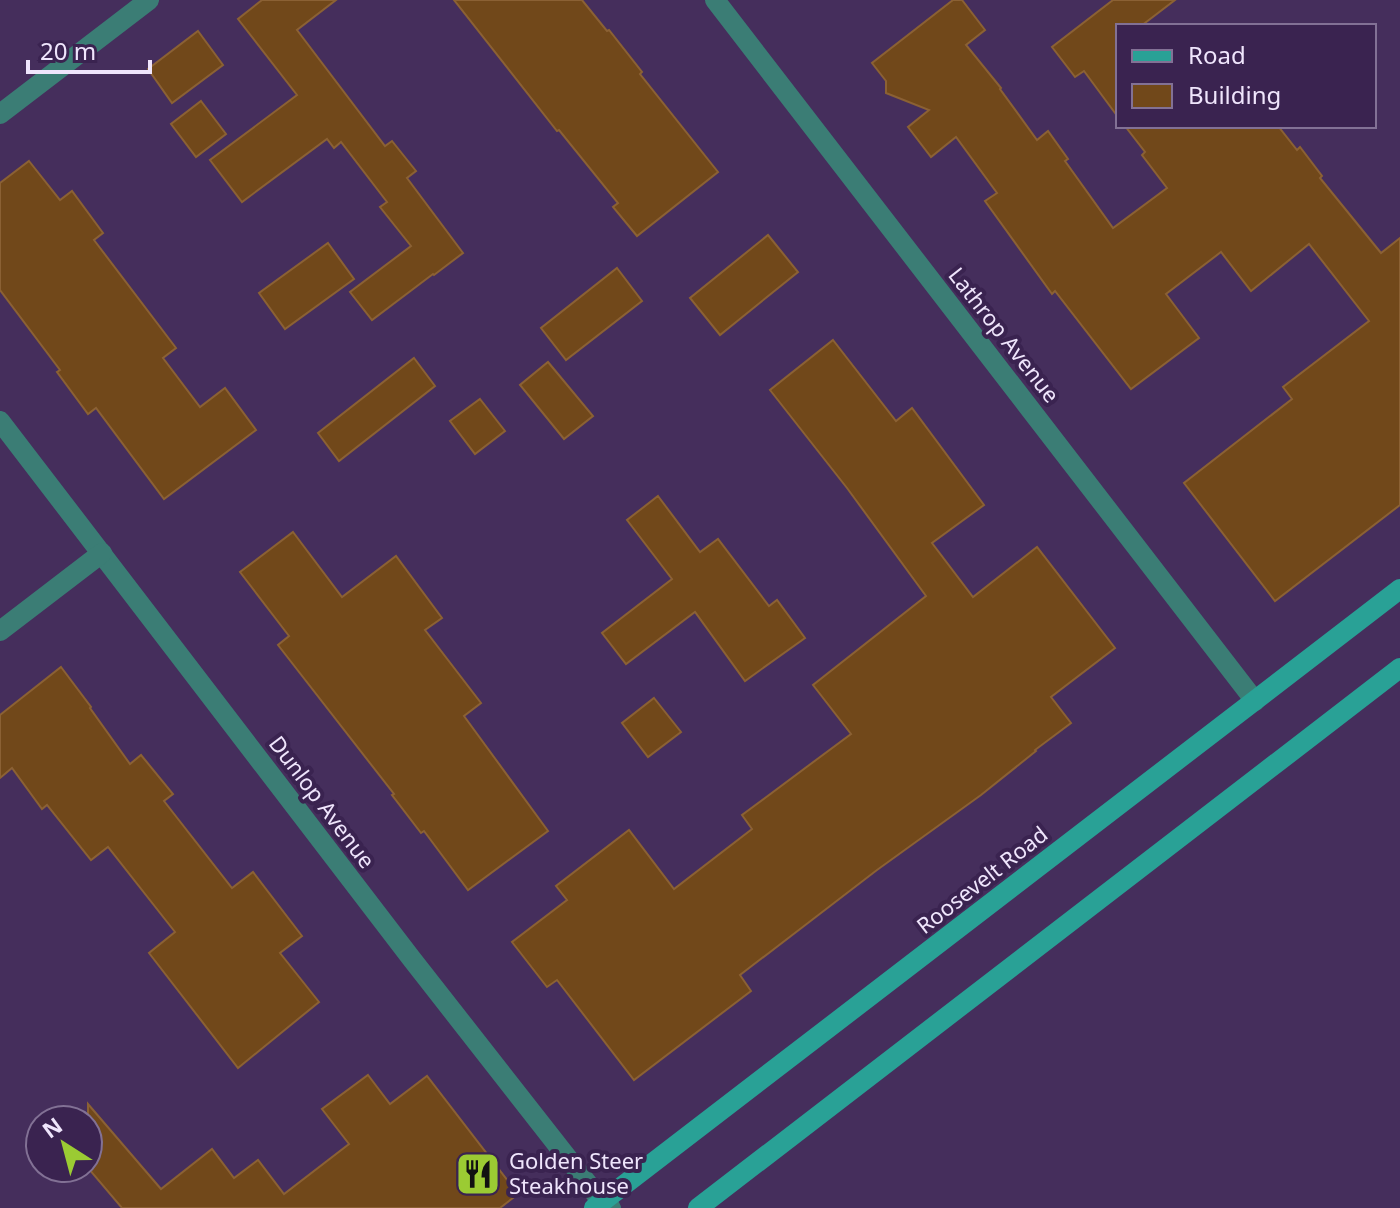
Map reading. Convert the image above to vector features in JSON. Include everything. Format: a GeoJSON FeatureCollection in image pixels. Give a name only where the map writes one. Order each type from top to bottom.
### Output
{"type":"FeatureCollection","features":[{"type":"Feature","properties":{"kind":"main road","name":"Roosevelt Road"},"geometry":{"type":"LineString","coordinates":[[602,1206],[1400,589]]}},
{"type":"Feature","properties":{"kind":"main road"},"geometry":{"type":"LineString","coordinates":[[698,1208],[1400,668]]}},
{"type":"Feature","properties":{"kind":"street"},"geometry":{"type":"LineString","coordinates":[[0,114],[149,0]]}},
{"type":"Feature","properties":{"kind":"street","name":"Lathrop Avenue"},"geometry":{"type":"LineString","coordinates":[[715,0],[1255,701]]}},
{"type":"Feature","properties":{"kind":"street","name":"Dunlop Avenue"},"geometry":{"type":"LineString","coordinates":[[0,421],[602,1206]]}},
{"type":"Feature","properties":{"kind":"street"},"geometry":{"type":"LineString","coordinates":[[0,631],[102,553]]}},
{"type":"Feature","properties":{"kind":"building"},"geometry":{"type":"Polygon","coordinates":[[[262,0],[336,0],[297,30],[385,146],[392,141],[416,171],[407,178],[463,253],[372,320],[350,292],[411,246],[380,207],[387,202],[341,142],[334,148],[327,139],[242,202],[210,160],[297,95],[238,19],[262,0]]]}},
{"type":"Feature","properties":{"kind":"building"},"geometry":{"type":"Polygon","coordinates":[[[454,0],[582,0],[609,30],[718,172],[637,236],[613,207],[618,203],[454,0]]]}},
{"type":"Feature","properties":{"kind":"building"},"geometry":{"type":"Polygon","coordinates":[[[953,0],[962,0],[985,30],[966,45],[1037,140],[1048,131],[1068,159],[1065,161],[1113,228],[1167,188],[1127,128],[1280,128],[1297,150],[1300,147],[1322,176],[1320,178],[1381,253],[1400,238],[1400,505],[1275,601],[1184,483],[1292,399],[1283,387],[1369,321],[1309,244],[1251,291],[1221,252],[1166,294],[1199,338],[1131,389],[1055,291],[1052,294],[985,201],[997,193],[956,137],[931,157],[908,127],[929,110],[886,93],[886,81],[872,63],[953,0]]]}},
{"type":"Feature","properties":{"kind":"building"},"geometry":{"type":"Polygon","coordinates":[[[1113,0],[1175,0],[1144,24],[1116,24],[1116,114],[1084,71],[1075,77],[1052,47],[1113,0]]]}},
{"type":"Feature","properties":{"kind":"building"},"geometry":{"type":"Polygon","coordinates":[[[198,31],[223,65],[172,103],[148,69],[198,31]]]}},
{"type":"Feature","properties":{"kind":"building"},"geometry":{"type":"Polygon","coordinates":[[[201,101],[226,134],[196,157],[171,124],[201,101]]]}},
{"type":"Feature","properties":{"kind":"building"},"geometry":{"type":"Polygon","coordinates":[[[29,161],[60,200],[72,191],[103,233],[94,240],[176,348],[163,358],[200,407],[225,388],[256,430],[164,499],[96,408],[88,414],[57,372],[60,370],[0,290],[0,183],[29,161]]]}},
{"type":"Feature","properties":{"kind":"building"},"geometry":{"type":"Polygon","coordinates":[[[768,235],[798,272],[720,335],[690,298],[768,235]]]}},
{"type":"Feature","properties":{"kind":"building"},"geometry":{"type":"Polygon","coordinates":[[[328,243],[354,279],[285,329],[259,293],[328,243]]]}},
{"type":"Feature","properties":{"kind":"building"},"geometry":{"type":"Polygon","coordinates":[[[617,268],[642,301],[566,360],[541,328],[617,268]]]}},
{"type":"Feature","properties":{"kind":"building"},"geometry":{"type":"Polygon","coordinates":[[[833,340],[896,421],[912,408],[984,505],[932,543],[973,597],[1037,547],[1115,648],[1051,697],[1071,723],[981,795],[740,975],[751,991],[634,1080],[557,980],[547,987],[512,942],[567,900],[556,886],[629,830],[674,889],[752,829],[742,815],[851,734],[813,685],[926,596],[770,390],[833,340]]]}},
{"type":"Feature","properties":{"kind":"building"},"geometry":{"type":"Polygon","coordinates":[[[414,358],[435,386],[339,461],[318,433],[414,358]]]}},
{"type":"Feature","properties":{"kind":"building"},"geometry":{"type":"Polygon","coordinates":[[[548,362],[593,416],[564,439],[520,385],[548,362]]]}},
{"type":"Feature","properties":{"kind":"building"},"geometry":{"type":"Polygon","coordinates":[[[480,399],[505,431],[475,454],[450,421],[480,399]]]}},
{"type":"Feature","properties":{"kind":"building"},"geometry":{"type":"Polygon","coordinates":[[[658,496],[700,552],[718,539],[769,606],[777,600],[805,638],[745,681],[695,612],[626,664],[602,633],[672,579],[627,520],[658,496]]]}},
{"type":"Feature","properties":{"kind":"building"},"geometry":{"type":"Polygon","coordinates":[[[293,532],[342,597],[396,556],[442,618],[425,630],[481,703],[464,716],[548,831],[468,890],[278,645],[289,636],[240,572],[293,532]]]}},
{"type":"Feature","properties":{"kind":"building"},"geometry":{"type":"Polygon","coordinates":[[[61,667],[130,764],[141,755],[173,794],[164,801],[232,888],[253,872],[302,936],[280,953],[319,1002],[238,1068],[149,953],[175,932],[108,847],[91,860],[47,805],[42,809],[12,768],[0,778],[0,715],[61,667]]]}},
{"type":"Feature","properties":{"kind":"building"},"geometry":{"type":"Polygon","coordinates":[[[654,698],[681,732],[648,757],[622,723],[654,698]]]}},
{"type":"Feature","properties":{"kind":"building"},"geometry":{"type":"Polygon","coordinates":[[[368,1075],[390,1104],[427,1076],[518,1194],[500,1208],[122,1208],[102,1184],[104,1123],[161,1189],[212,1149],[234,1178],[258,1160],[284,1194],[349,1144],[322,1109],[368,1075]]]}},
{"type":"Feature","properties":{"kind":"place","name":"Golden Steer Steakhouse"},"geometry":{"type":"Point","coordinates":[478,1174]}}]}
